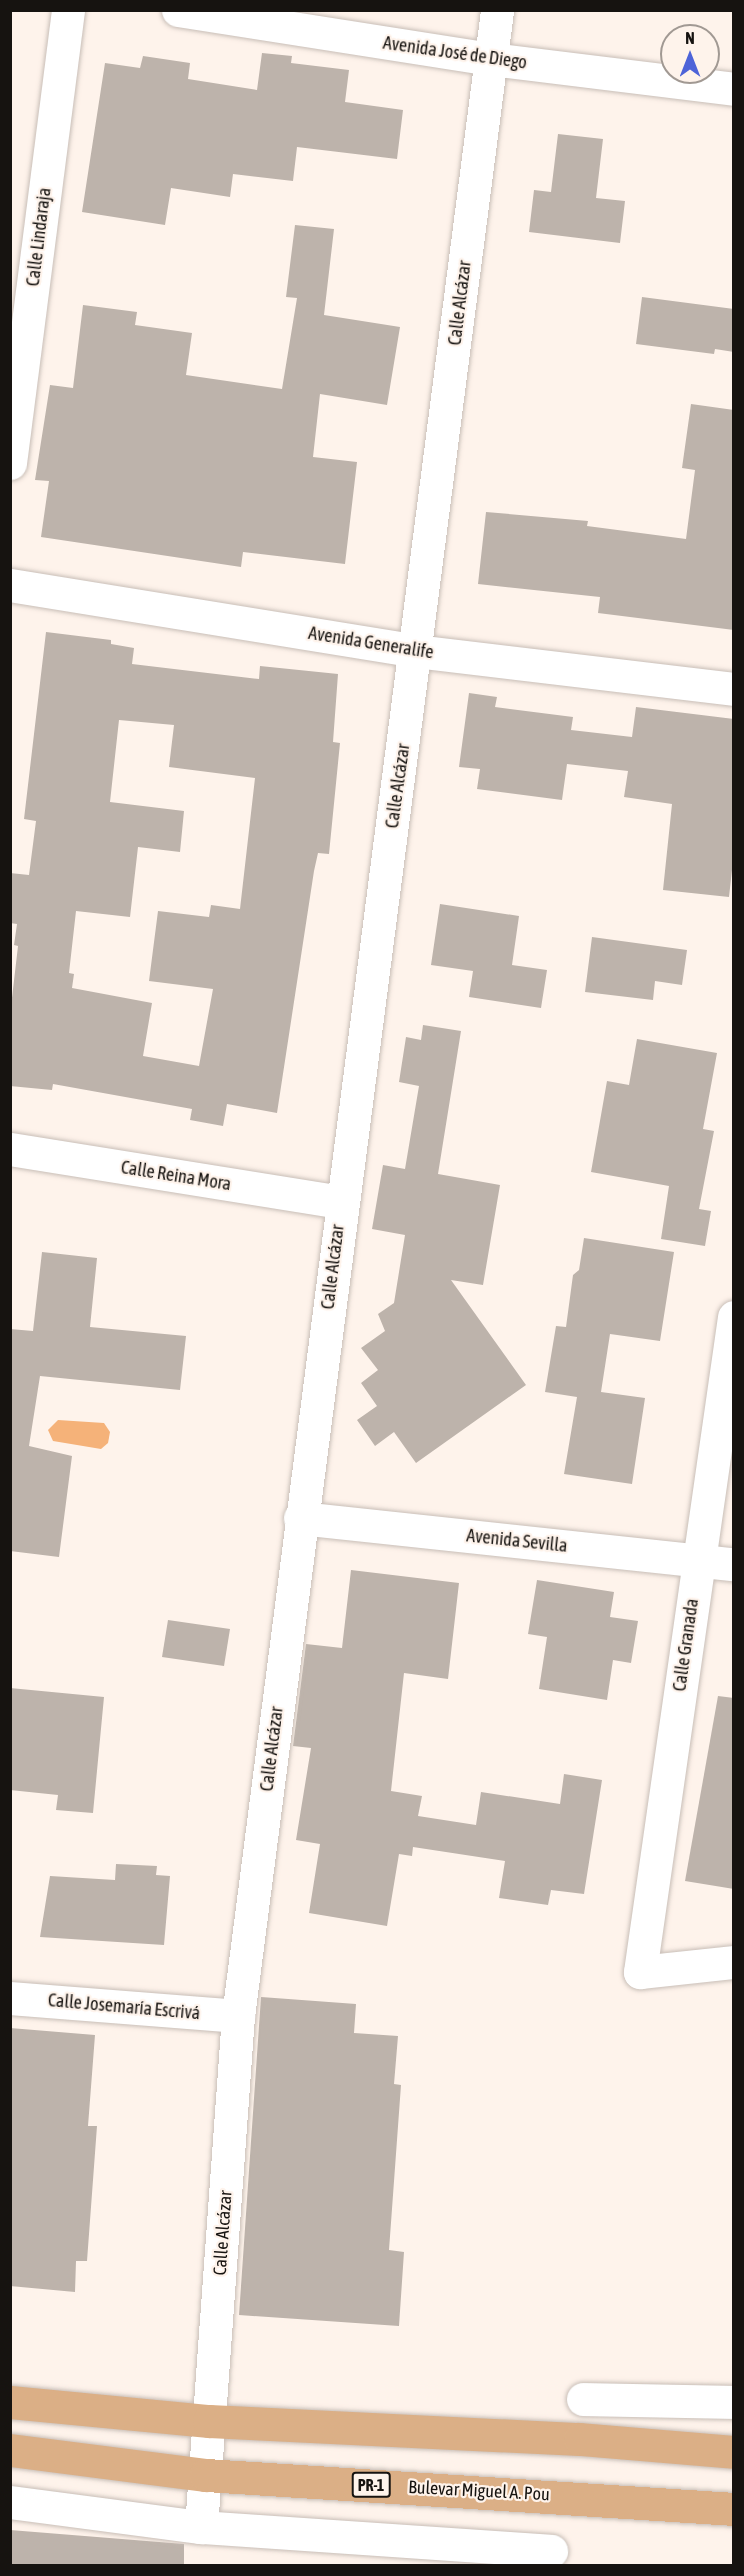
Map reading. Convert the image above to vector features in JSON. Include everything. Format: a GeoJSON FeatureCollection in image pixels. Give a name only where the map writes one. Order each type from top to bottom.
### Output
{"type":"FeatureCollection","features":[{"type":"Feature","properties":{"kind":"main road"},"geometry":{"type":"LineString","coordinates":[[10,2402],[209,2421],[580,2439],[734,2452]]}},
{"type":"Feature","properties":{"kind":"main road","name":"Bulevar Miguel A. Pou"},"geometry":{"type":"LineString","coordinates":[[10,2450],[206,2475],[734,2509]]}},
{"type":"Feature","properties":{"kind":"street","name":"Calle Lindaraja"},"geometry":{"type":"LineString","coordinates":[[10,463],[69,10]]}},
{"type":"Feature","properties":{"kind":"street","name":"Avenida José de Diego"},"geometry":{"type":"LineString","coordinates":[[178,10],[490,59],[734,89]]}},
{"type":"Feature","properties":{"kind":"street","name":"Calle Alcázar"},"geometry":{"type":"LineString","coordinates":[[201,2527],[238,2016],[341,1202],[417,651],[497,10]]}},
{"type":"Feature","properties":{"kind":"street","name":"Avenida Generalife"},"geometry":{"type":"LineString","coordinates":[[10,585],[417,651],[734,688]]}},
{"type":"Feature","properties":{"kind":"street","name":"Calle Reina Mora"},"geometry":{"type":"LineString","coordinates":[[10,1149],[341,1202]]}},
{"type":"Feature","properties":{"kind":"street","name":"Calle Granada"},"geometry":{"type":"LineString","coordinates":[[734,1317],[640,1972],[734,1962]]}},
{"type":"Feature","properties":{"kind":"street","name":"Avenida Sevilla"},"geometry":{"type":"LineString","coordinates":[[300,1518],[734,1564]]}},
{"type":"Feature","properties":{"kind":"street","name":"Calle Josemaría Escrivá"},"geometry":{"type":"LineString","coordinates":[[10,1998],[238,2016]]}},
{"type":"Feature","properties":{"kind":"street"},"geometry":{"type":"LineString","coordinates":[[583,2399],[734,2402]]}},
{"type":"Feature","properties":{"kind":"street"},"geometry":{"type":"LineString","coordinates":[[10,2502],[201,2527],[550,2551]]}},
{"type":"Feature","properties":{"kind":"shaded area"},"geometry":{"type":"Polygon","coordinates":[[[58,1420],[104,1423],[110,1432],[108,1443],[101,1449],[53,1441],[48,1430],[58,1420]]]}},
{"type":"Feature","properties":{"kind":"building"},"geometry":{"type":"Polygon","coordinates":[[[262,53],[292,56],[291,63],[349,70],[345,102],[403,110],[397,159],[297,147],[293,181],[233,174],[230,197],[171,188],[165,225],[82,212],[105,63],[140,68],[143,56],[190,63],[188,79],[257,90],[262,53]]]}},
{"type":"Feature","properties":{"kind":"building"},"geometry":{"type":"Polygon","coordinates":[[[558,134],[603,139],[596,198],[625,201],[620,243],[529,232],[534,190],[551,192],[558,134]]]}},
{"type":"Feature","properties":{"kind":"building"},"geometry":{"type":"Polygon","coordinates":[[[295,225],[334,229],[324,315],[400,327],[387,405],[320,394],[313,457],[357,462],[345,564],[243,552],[241,567],[41,537],[49,481],[35,480],[50,385],[73,388],[83,305],[137,312],[135,325],[192,333],[186,375],[282,389],[297,298],[286,297],[295,225]]]}},
{"type":"Feature","properties":{"kind":"building"},"geometry":{"type":"Polygon","coordinates":[[[642,297],[734,309],[734,352],[715,349],[714,354],[636,344],[642,297]]]}},
{"type":"Feature","properties":{"kind":"building"},"geometry":{"type":"Polygon","coordinates":[[[691,404],[734,410],[734,630],[598,613],[600,597],[478,584],[486,512],[588,521],[587,526],[686,539],[695,470],[682,468],[691,404]]]}},
{"type":"Feature","properties":{"kind":"building"},"geometry":{"type":"Polygon","coordinates":[[[46,632],[111,640],[111,644],[134,648],[132,664],[259,679],[260,666],[338,674],[333,742],[340,743],[329,854],[318,853],[314,871],[277,1113],[227,1104],[223,1126],[190,1120],[192,1109],[53,1084],[52,1090],[10,1086],[10,1015],[18,946],[14,945],[17,924],[10,923],[10,873],[29,875],[36,821],[24,819],[46,632]],[[119,720],[110,802],[184,811],[180,852],[138,847],[130,917],[76,911],[69,973],[74,974],[72,988],[152,1003],[143,1056],[199,1066],[213,989],[149,981],[158,911],[209,917],[211,905],[240,909],[255,778],[169,767],[174,725],[119,720]]]}},
{"type":"Feature","properties":{"kind":"building"},"geometry":{"type":"Polygon","coordinates":[[[469,693],[497,697],[495,707],[573,717],[571,730],[632,737],[636,707],[734,719],[734,852],[729,897],[663,890],[672,804],[624,797],[628,771],[567,764],[562,800],[477,789],[480,769],[459,767],[469,693]]]}},
{"type":"Feature","properties":{"kind":"building"},"geometry":{"type":"Polygon","coordinates":[[[440,904],[519,916],[512,965],[547,970],[541,1008],[469,997],[473,971],[431,965],[440,904]]]}},
{"type":"Feature","properties":{"kind":"building"},"geometry":{"type":"Polygon","coordinates":[[[592,937],[687,950],[682,985],[655,981],[653,1000],[585,992],[592,937]]]}},
{"type":"Feature","properties":{"kind":"building"},"geometry":{"type":"Polygon","coordinates":[[[423,1025],[461,1031],[438,1174],[500,1185],[483,1285],[451,1280],[526,1385],[416,1463],[394,1432],[375,1446],[357,1420],[377,1406],[361,1383],[378,1370],[361,1348],[385,1331],[378,1314],[394,1303],[405,1235],[372,1229],[383,1165],[405,1169],[419,1086],[399,1082],[406,1037],[421,1040],[423,1025]]]}},
{"type":"Feature","properties":{"kind":"building"},"geometry":{"type":"Polygon","coordinates":[[[637,1039],[717,1053],[703,1129],[714,1131],[699,1209],[711,1211],[705,1246],[661,1239],[669,1186],[591,1172],[607,1081],[629,1085],[637,1039]]]}},
{"type":"Feature","properties":{"kind":"building"},"geometry":{"type":"Polygon","coordinates":[[[584,1238],[674,1252],[660,1341],[610,1334],[601,1392],[645,1398],[632,1484],[564,1474],[577,1397],[545,1392],[556,1326],[566,1327],[573,1275],[579,1270],[584,1238]]]}},
{"type":"Feature","properties":{"kind":"building"},"geometry":{"type":"Polygon","coordinates":[[[42,1252],[97,1258],[90,1327],[186,1336],[180,1390],[40,1376],[29,1446],[72,1456],[59,1557],[10,1551],[10,1329],[33,1331],[42,1252]]]}},
{"type":"Feature","properties":{"kind":"building"},"geometry":{"type":"Polygon","coordinates":[[[351,1570],[459,1583],[448,1679],[404,1673],[391,1791],[422,1796],[418,1816],[476,1825],[481,1792],[560,1804],[564,1774],[602,1780],[584,1894],[551,1890],[548,1905],[499,1898],[505,1861],[413,1847],[412,1856],[399,1854],[387,1926],[309,1913],[320,1844],[296,1840],[311,1748],[293,1746],[306,1644],[342,1648],[351,1570]]]}},
{"type":"Feature","properties":{"kind":"building"},"geometry":{"type":"Polygon","coordinates":[[[537,1580],[614,1592],[610,1617],[638,1621],[631,1663],[613,1660],[607,1700],[539,1689],[547,1637],[528,1634],[537,1580]]]}},
{"type":"Feature","properties":{"kind":"building"},"geometry":{"type":"Polygon","coordinates":[[[168,1620],[230,1629],[224,1666],[162,1657],[168,1620]]]}},
{"type":"Feature","properties":{"kind":"building"},"geometry":{"type":"Polygon","coordinates":[[[10,1688],[104,1697],[93,1813],[56,1810],[58,1795],[10,1790],[10,1688]]]}},
{"type":"Feature","properties":{"kind":"building"},"geometry":{"type":"Polygon","coordinates":[[[718,1696],[734,1698],[734,1889],[685,1881],[718,1696]]]}},
{"type":"Feature","properties":{"kind":"building"},"geometry":{"type":"Polygon","coordinates":[[[116,1864],[157,1866],[156,1875],[170,1876],[164,1945],[40,1937],[50,1876],[115,1880],[116,1864]]]}},
{"type":"Feature","properties":{"kind":"building"},"geometry":{"type":"Polygon","coordinates":[[[261,1997],[356,2004],[354,2033],[398,2036],[394,2084],[401,2085],[389,2250],[404,2252],[399,2326],[239,2315],[261,1997]]]}},
{"type":"Feature","properties":{"kind":"building"},"geometry":{"type":"Polygon","coordinates":[[[10,2028],[95,2035],[88,2126],[97,2126],[87,2261],[76,2261],[75,2292],[10,2286],[10,2028]]]}},
{"type":"Feature","properties":{"kind":"building"},"geometry":{"type":"Polygon","coordinates":[[[10,2530],[184,2544],[184,2565],[10,2565],[10,2530]]]}}]}
